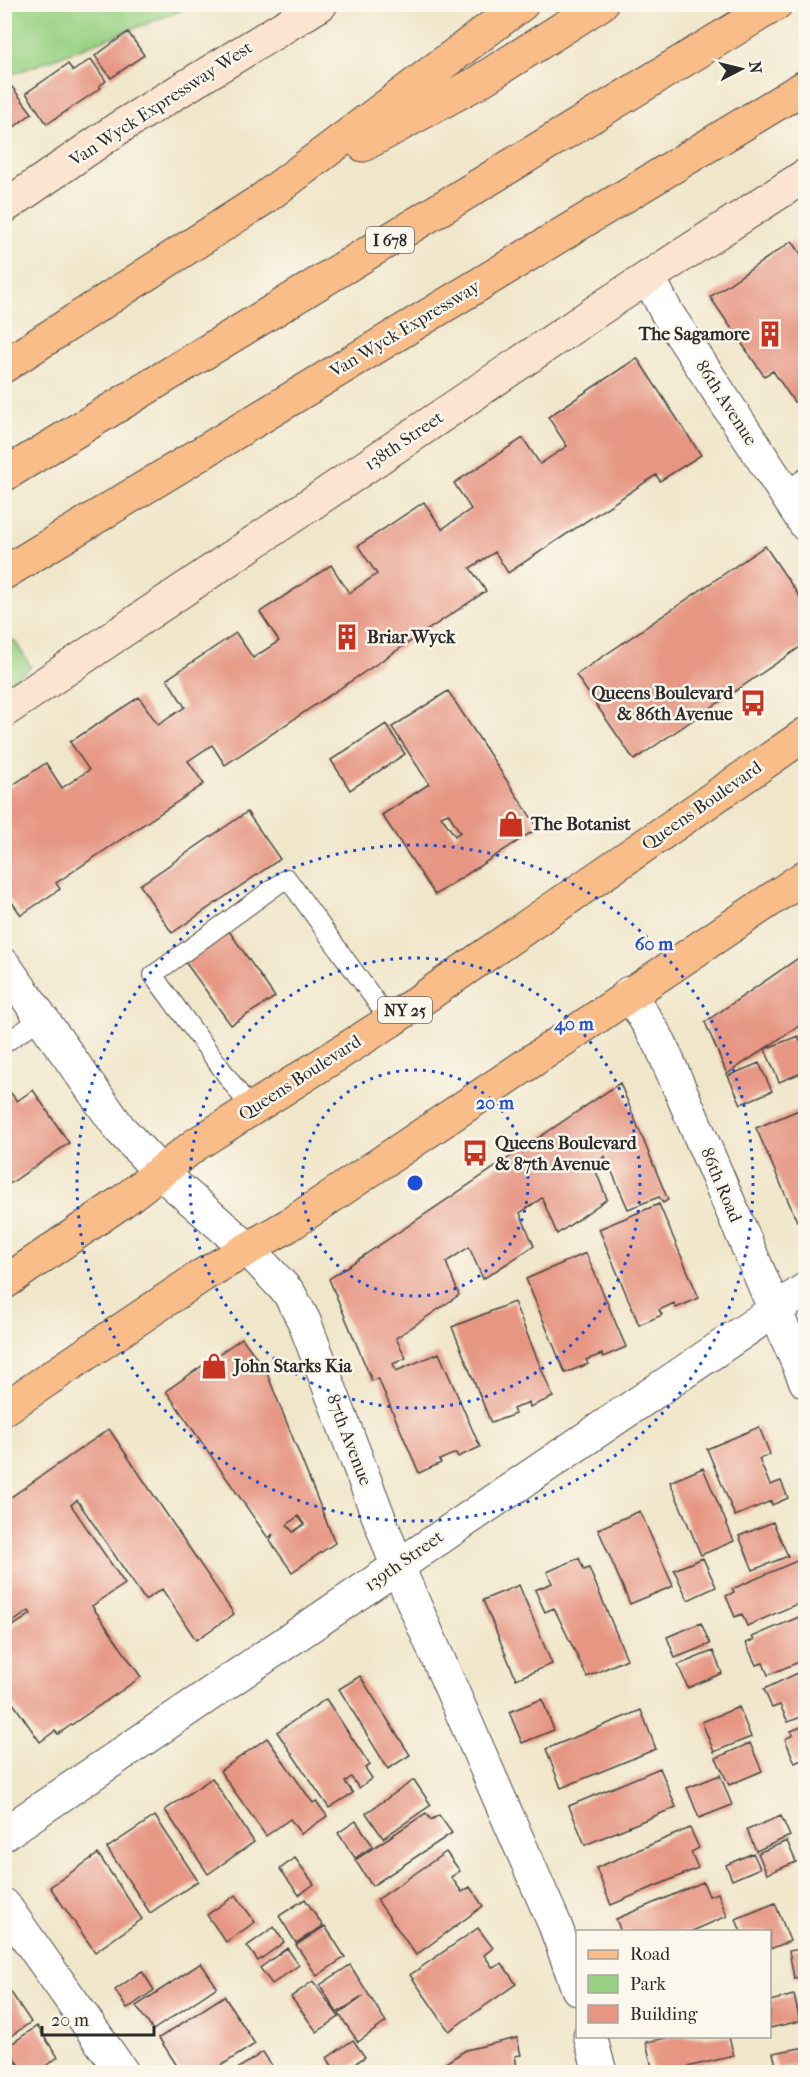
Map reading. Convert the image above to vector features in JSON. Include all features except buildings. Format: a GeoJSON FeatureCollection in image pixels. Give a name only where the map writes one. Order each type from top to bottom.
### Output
{"type":"FeatureCollection","features":[{"type":"Feature","properties":{"kind":"main road","name":"Van Wyck Expressway West"},"geometry":{"type":"LineString","coordinates":[[4,207],[120,127],[321,4]]}},
{"type":"Feature","properties":{"kind":"main road"},"geometry":{"type":"LineString","coordinates":[[4,366],[263,199],[522,4]]}},
{"type":"Feature","properties":{"kind":"main road"},"geometry":{"type":"LineString","coordinates":[[263,199],[475,84],[602,4]]}},
{"type":"Feature","properties":{"kind":"main road","name":"I 678"},"geometry":{"type":"LineString","coordinates":[[4,475],[776,4]]}},
{"type":"Feature","properties":{"kind":"main road","name":"Van Wyck Expressway"},"geometry":{"type":"LineString","coordinates":[[4,573],[806,86]]}},
{"type":"Feature","properties":{"kind":"main road","name":"138th Street"},"geometry":{"type":"LineString","coordinates":[[4,711],[806,175]]}},
{"type":"Feature","properties":{"kind":"main road"},"geometry":{"type":"LineString","coordinates":[[4,578],[33,555]]}},
{"type":"Feature","properties":{"kind":"main road","name":"Queens Boulevard"},"geometry":{"type":"LineString","coordinates":[[4,1283],[123,1202],[195,1145],[390,1021],[806,735]]}},
{"type":"Feature","properties":{"kind":"main road"},"geometry":{"type":"LineString","coordinates":[[4,1409],[203,1275],[299,1218],[629,993],[806,876]]}},
{"type":"Feature","properties":{"kind":"street","name":"86th Avenue"},"geometry":{"type":"LineString","coordinates":[[649,278],[667,313],[795,485],[806,525]]}},
{"type":"Feature","properties":{"kind":"street","name":"87th Avenue"},"geometry":{"type":"LineString","coordinates":[[4,965],[120,1129],[160,1172],[248,1249],[289,1293],[304,1321],[397,1565],[555,1925],[576,1983]]}},
{"type":"Feature","properties":{"kind":"street","name":"86th Road"},"geometry":{"type":"LineString","coordinates":[[629,993],[660,1043],[806,1382]]}},
{"type":"Feature","properties":{"kind":"street","name":"139th Street"},"geometry":{"type":"LineString","coordinates":[[4,1834],[806,1289]]}},
{"type":"Feature","properties":{"kind":"street"},"geometry":{"type":"LineString","coordinates":[[4,1905],[122,2073]]}},
{"type":"Feature","properties":{"kind":"street"},"geometry":{"type":"LineString","coordinates":[[590,2038],[600,2073]]}},
{"type":"Feature","properties":{"kind":"lane"},"geometry":{"type":"LineString","coordinates":[[251,1110],[153,975],[287,878],[390,1021]]}},
{"type":"Feature","properties":{"kind":"lane"},"geometry":{"type":"LineString","coordinates":[[4,1044],[40,1019]]}},
{"type":"Feature","properties":{"kind":"green space"},"geometry":{"type":"Polygon","coordinates":[[[5,4],[196,4],[196,5],[5,77],[5,4]]]}},
{"type":"Feature","properties":{"kind":"green space"},"geometry":{"type":"Polygon","coordinates":[[[14,640],[31,667],[5,685],[5,646],[14,640]]]}},
{"type":"Feature","properties":{"kind":"place","name":"The Sagamore"},"geometry":{"type":"Point","coordinates":[770,334]}},
{"type":"Feature","properties":{"kind":"place","name":"Briar Wyck"},"geometry":{"type":"Point","coordinates":[347,637]}},
{"type":"Feature","properties":{"kind":"place","name":"Queens Boulevard & 86th Avenue"},"geometry":{"type":"Point","coordinates":[753,703]}},
{"type":"Feature","properties":{"kind":"place","name":"The Botanist"},"geometry":{"type":"Point","coordinates":[511,824]}},
{"type":"Feature","properties":{"kind":"place","name":"Queens Boulevard & 87th Avenue"},"geometry":{"type":"Point","coordinates":[475,1153]}},
{"type":"Feature","properties":{"kind":"place","name":"John Starks Kia"},"geometry":{"type":"Point","coordinates":[214,1366]}}]}
